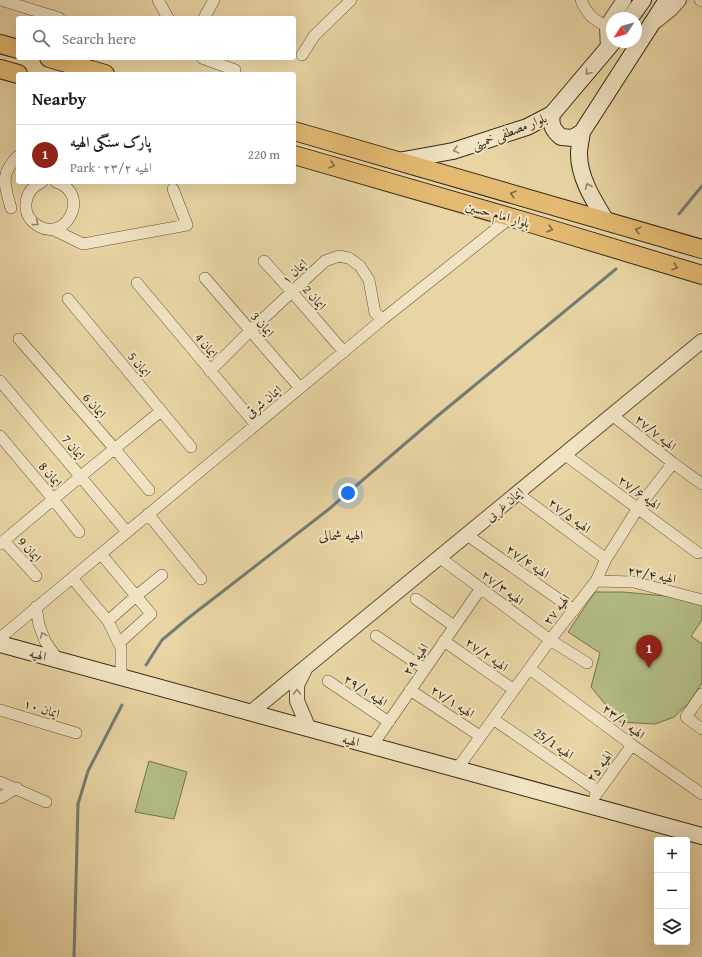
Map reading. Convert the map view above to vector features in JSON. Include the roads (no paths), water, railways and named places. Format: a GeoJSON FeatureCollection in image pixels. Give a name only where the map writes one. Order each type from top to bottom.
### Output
{"type":"FeatureCollection","features":[{"type":"Feature","properties":{"kind":"main road"},"geometry":{"type":"LineString","coordinates":[[634,12],[643,0]]}},
{"type":"Feature","properties":{"kind":"main road"},"geometry":{"type":"LineString","coordinates":[[552,114],[551,121],[553,128],[560,137],[573,138],[582,132],[666,0]]}},
{"type":"Feature","properties":{"kind":"main road"},"geometry":{"type":"LineString","coordinates":[[0,44],[16,48]]}},
{"type":"Feature","properties":{"kind":"main road","name":"بلوار مصطفی خمینی"},"geometry":{"type":"LineString","coordinates":[[398,161],[453,151],[527,127],[552,114],[608,48]]}},
{"type":"Feature","properties":{"kind":"main road"},"geometry":{"type":"LineString","coordinates":[[56,60],[97,72]]}},
{"type":"Feature","properties":{"kind":"main road"},"geometry":{"type":"LineString","coordinates":[[0,69],[16,73]]}},
{"type":"Feature","properties":{"kind":"main road","name":"بلوار امام حسین"},"geometry":{"type":"LineString","coordinates":[[296,132],[702,249]]}},
{"type":"Feature","properties":{"kind":"main road"},"geometry":{"type":"LineString","coordinates":[[582,132],[579,154],[581,168],[592,195],[606,221]]}},
{"type":"Feature","properties":{"kind":"main road","name":"بلوار امام حسین"},"geometry":{"type":"LineString","coordinates":[[296,156],[702,275]]}},
{"type":"Feature","properties":{"kind":"main road","name":"الهیه"},"geometry":{"type":"LineString","coordinates":[[0,644],[702,836]]}},
{"type":"Feature","properties":{"kind":"street"},"geometry":{"type":"LineString","coordinates":[[1,0],[53,16]]}},
{"type":"Feature","properties":{"kind":"street"},"geometry":{"type":"LineString","coordinates":[[31,9],[39,0]]}},
{"type":"Feature","properties":{"kind":"street"},"geometry":{"type":"LineString","coordinates":[[158,0],[167,16]]}},
{"type":"Feature","properties":{"kind":"street"},"geometry":{"type":"LineString","coordinates":[[205,16],[214,0]]}},
{"type":"Feature","properties":{"kind":"street"},"geometry":{"type":"LineString","coordinates":[[302,55],[314,36],[351,0]]}},
{"type":"Feature","properties":{"kind":"street"},"geometry":{"type":"LineString","coordinates":[[581,0],[584,8],[594,20],[606,21]]}},
{"type":"Feature","properties":{"kind":"street"},"geometry":{"type":"LineString","coordinates":[[616,12],[624,0]]}},
{"type":"Feature","properties":{"kind":"street"},"geometry":{"type":"LineString","coordinates":[[650,25],[671,9],[679,0]]}},
{"type":"Feature","properties":{"kind":"street"},"geometry":{"type":"LineString","coordinates":[[208,60],[235,70]]}},
{"type":"Feature","properties":{"kind":"street"},"geometry":{"type":"LineString","coordinates":[[11,208],[3,180],[5,170],[16,158]]}},
{"type":"Feature","properties":{"kind":"street"},"geometry":{"type":"LineString","coordinates":[[38,184],[30,190],[26,198],[25,205],[27,213],[34,223],[44,229],[60,227],[71,216],[74,208],[70,192],[65,186],[60,184]]}},
{"type":"Feature","properties":{"kind":"street"},"geometry":{"type":"LineString","coordinates":[[52,229],[83,244],[187,225],[173,189]]}},
{"type":"Feature","properties":{"kind":"street"},"geometry":{"type":"LineString","coordinates":[[0,210],[25,205]]}},
{"type":"Feature","properties":{"kind":"street","name":"ایمان شرقی"},"geometry":{"type":"LineString","coordinates":[[0,638],[383,319],[510,218]]}},
{"type":"Feature","properties":{"kind":"street","name":"ایمان ۱"},"geometry":{"type":"LineString","coordinates":[[210,371],[251,330],[326,261],[339,256],[349,258],[360,266],[369,280],[375,313],[383,319]]}},
{"type":"Feature","properties":{"kind":"street","name":"ایمان 2"},"geometry":{"type":"LineString","coordinates":[[264,261],[344,352]]}},
{"type":"Feature","properties":{"kind":"street","name":"ایمان 3"},"geometry":{"type":"LineString","coordinates":[[205,278],[300,388]]}},
{"type":"Feature","properties":{"kind":"street","name":"ایمان 4"},"geometry":{"type":"LineString","coordinates":[[137,283],[256,425]]}},
{"type":"Feature","properties":{"kind":"street","name":"ایمان 5"},"geometry":{"type":"LineString","coordinates":[[68,299],[191,447]]}},
{"type":"Feature","properties":{"kind":"street","name":"ایمان 6"},"geometry":{"type":"LineString","coordinates":[[19,339],[149,490]]}},
{"type":"Feature","properties":{"kind":"street","name":"ایمان غربی"},"geometry":{"type":"LineString","coordinates":[[250,713],[702,341]]}},
{"type":"Feature","properties":{"kind":"street","name":"ایمان 7"},"geometry":{"type":"LineString","coordinates":[[0,381],[128,532]]}},
{"type":"Feature","properties":{"kind":"street"},"geometry":{"type":"LineString","coordinates":[[2,543],[114,448],[161,411]]}},
{"type":"Feature","properties":{"kind":"street","name":"الهیه ۲۷/۷"},"geometry":{"type":"LineString","coordinates":[[612,415],[672,463],[702,484]]}},
{"type":"Feature","properties":{"kind":"street","name":"ایمان 8"},"geometry":{"type":"LineString","coordinates":[[0,436],[54,498],[79,532]]}},
{"type":"Feature","properties":{"kind":"street","name":"الهیه ۲۷/۶"},"geometry":{"type":"LineString","coordinates":[[564,454],[698,553]]}},
{"type":"Feature","properties":{"kind":"street","name":"الهیه ۲۷"},"geometry":{"type":"LineString","coordinates":[[457,769],[550,640],[596,581],[606,559],[638,508],[672,463]]}},
{"type":"Feature","properties":{"kind":"street","name":"الهیه ۲۷/۵"},"geometry":{"type":"LineString","coordinates":[[518,493],[606,559]]}},
{"type":"Feature","properties":{"kind":"street"},"geometry":{"type":"LineString","coordinates":[[148,514],[201,579]]}},
{"type":"Feature","properties":{"kind":"street","name":"الهیه ۲۷/۴"},"geometry":{"type":"LineString","coordinates":[[467,535],[574,610]]}},
{"type":"Feature","properties":{"kind":"street","name":"ایمان 9"},"geometry":{"type":"LineString","coordinates":[[2,543],[36,576]]}},
{"type":"Feature","properties":{"kind":"street"},"geometry":{"type":"LineString","coordinates":[[101,554],[151,614],[119,643]]}},
{"type":"Feature","properties":{"kind":"street","name":"الهیه ۲۷/۳"},"geometry":{"type":"LineString","coordinates":[[439,558],[550,640],[587,663]]}},
{"type":"Feature","properties":{"kind":"street"},"geometry":{"type":"LineString","coordinates":[[108,621],[162,575]]}},
{"type":"Feature","properties":{"kind":"street"},"geometry":{"type":"LineString","coordinates":[[72,578],[108,621],[119,643],[121,648],[121,677]]}},
{"type":"Feature","properties":{"kind":"street","name":"الهیه ۲۳/۴"},"geometry":{"type":"LineString","coordinates":[[596,581],[634,582],[702,600]]}},
{"type":"Feature","properties":{"kind":"street","name":"الهیه ۲۹"},"geometry":{"type":"LineString","coordinates":[[372,746],[481,588]]}},
{"type":"Feature","properties":{"kind":"street"},"geometry":{"type":"LineString","coordinates":[[416,599],[454,626]]}},
{"type":"Feature","properties":{"kind":"street"},"geometry":{"type":"LineString","coordinates":[[36,608],[39,625],[45,640],[58,660]]}},
{"type":"Feature","properties":{"kind":"street"},"geometry":{"type":"LineString","coordinates":[[376,636],[425,669]]}},
{"type":"Feature","properties":{"kind":"street","name":"الهیه ۲۷/۲"},"geometry":{"type":"LineString","coordinates":[[444,641],[514,690]]}},
{"type":"Feature","properties":{"kind":"street"},"geometry":{"type":"LineString","coordinates":[[306,667],[297,685],[297,701],[309,729]]}},
{"type":"Feature","properties":{"kind":"street","name":"الهیه ۲۳/۱"},"geometry":{"type":"LineString","coordinates":[[530,668],[702,794]]}},
{"type":"Feature","properties":{"kind":"street","name":"الهیه ۲۹/۱"},"geometry":{"type":"LineString","coordinates":[[328,681],[389,722]]}},
{"type":"Feature","properties":{"kind":"street","name":"الهیه ۲۷/۱"},"geometry":{"type":"LineString","coordinates":[[410,690],[480,736]]}},
{"type":"Feature","properties":{"kind":"street"},"geometry":{"type":"LineString","coordinates":[[702,694],[686,717],[702,729]]}},
{"type":"Feature","properties":{"kind":"street","name":"ایمان ۱۰"},"geometry":{"type":"LineString","coordinates":[[0,710],[76,733]]}},
{"type":"Feature","properties":{"kind":"street","name":"الهیه 25/1"},"geometry":{"type":"LineString","coordinates":[[493,719],[598,791]]}},
{"type":"Feature","properties":{"kind":"street","name":"الهیه ۲۵"},"geometry":{"type":"LineString","coordinates":[[588,805],[632,744]]}},
{"type":"Feature","properties":{"kind":"street"},"geometry":{"type":"LineString","coordinates":[[0,782],[17,788],[46,802]]}},
{"type":"Feature","properties":{"kind":"street"},"geometry":{"type":"LineString","coordinates":[[0,798],[17,788]]}},
{"type":"Feature","properties":{"kind":"waterway"},"geometry":{"type":"LineString","coordinates":[[679,214],[702,186]]}},
{"type":"Feature","properties":{"kind":"waterway"},"geometry":{"type":"LineString","coordinates":[[146,665],[162,640],[329,509],[435,418],[616,269]]}},
{"type":"Feature","properties":{"kind":"waterway"},"geometry":{"type":"LineString","coordinates":[[74,957],[78,804],[88,771],[122,705]]}},
{"type":"Feature","properties":{"kind":"place","name":"پارک سنگی الهیه"},"geometry":{"type":"Point","coordinates":[649,668]}},
{"type":"Feature","properties":{"kind":"district","name":"الهیه شمالی"},"geometry":{"type":"Point","coordinates":[341,535]}}]}
